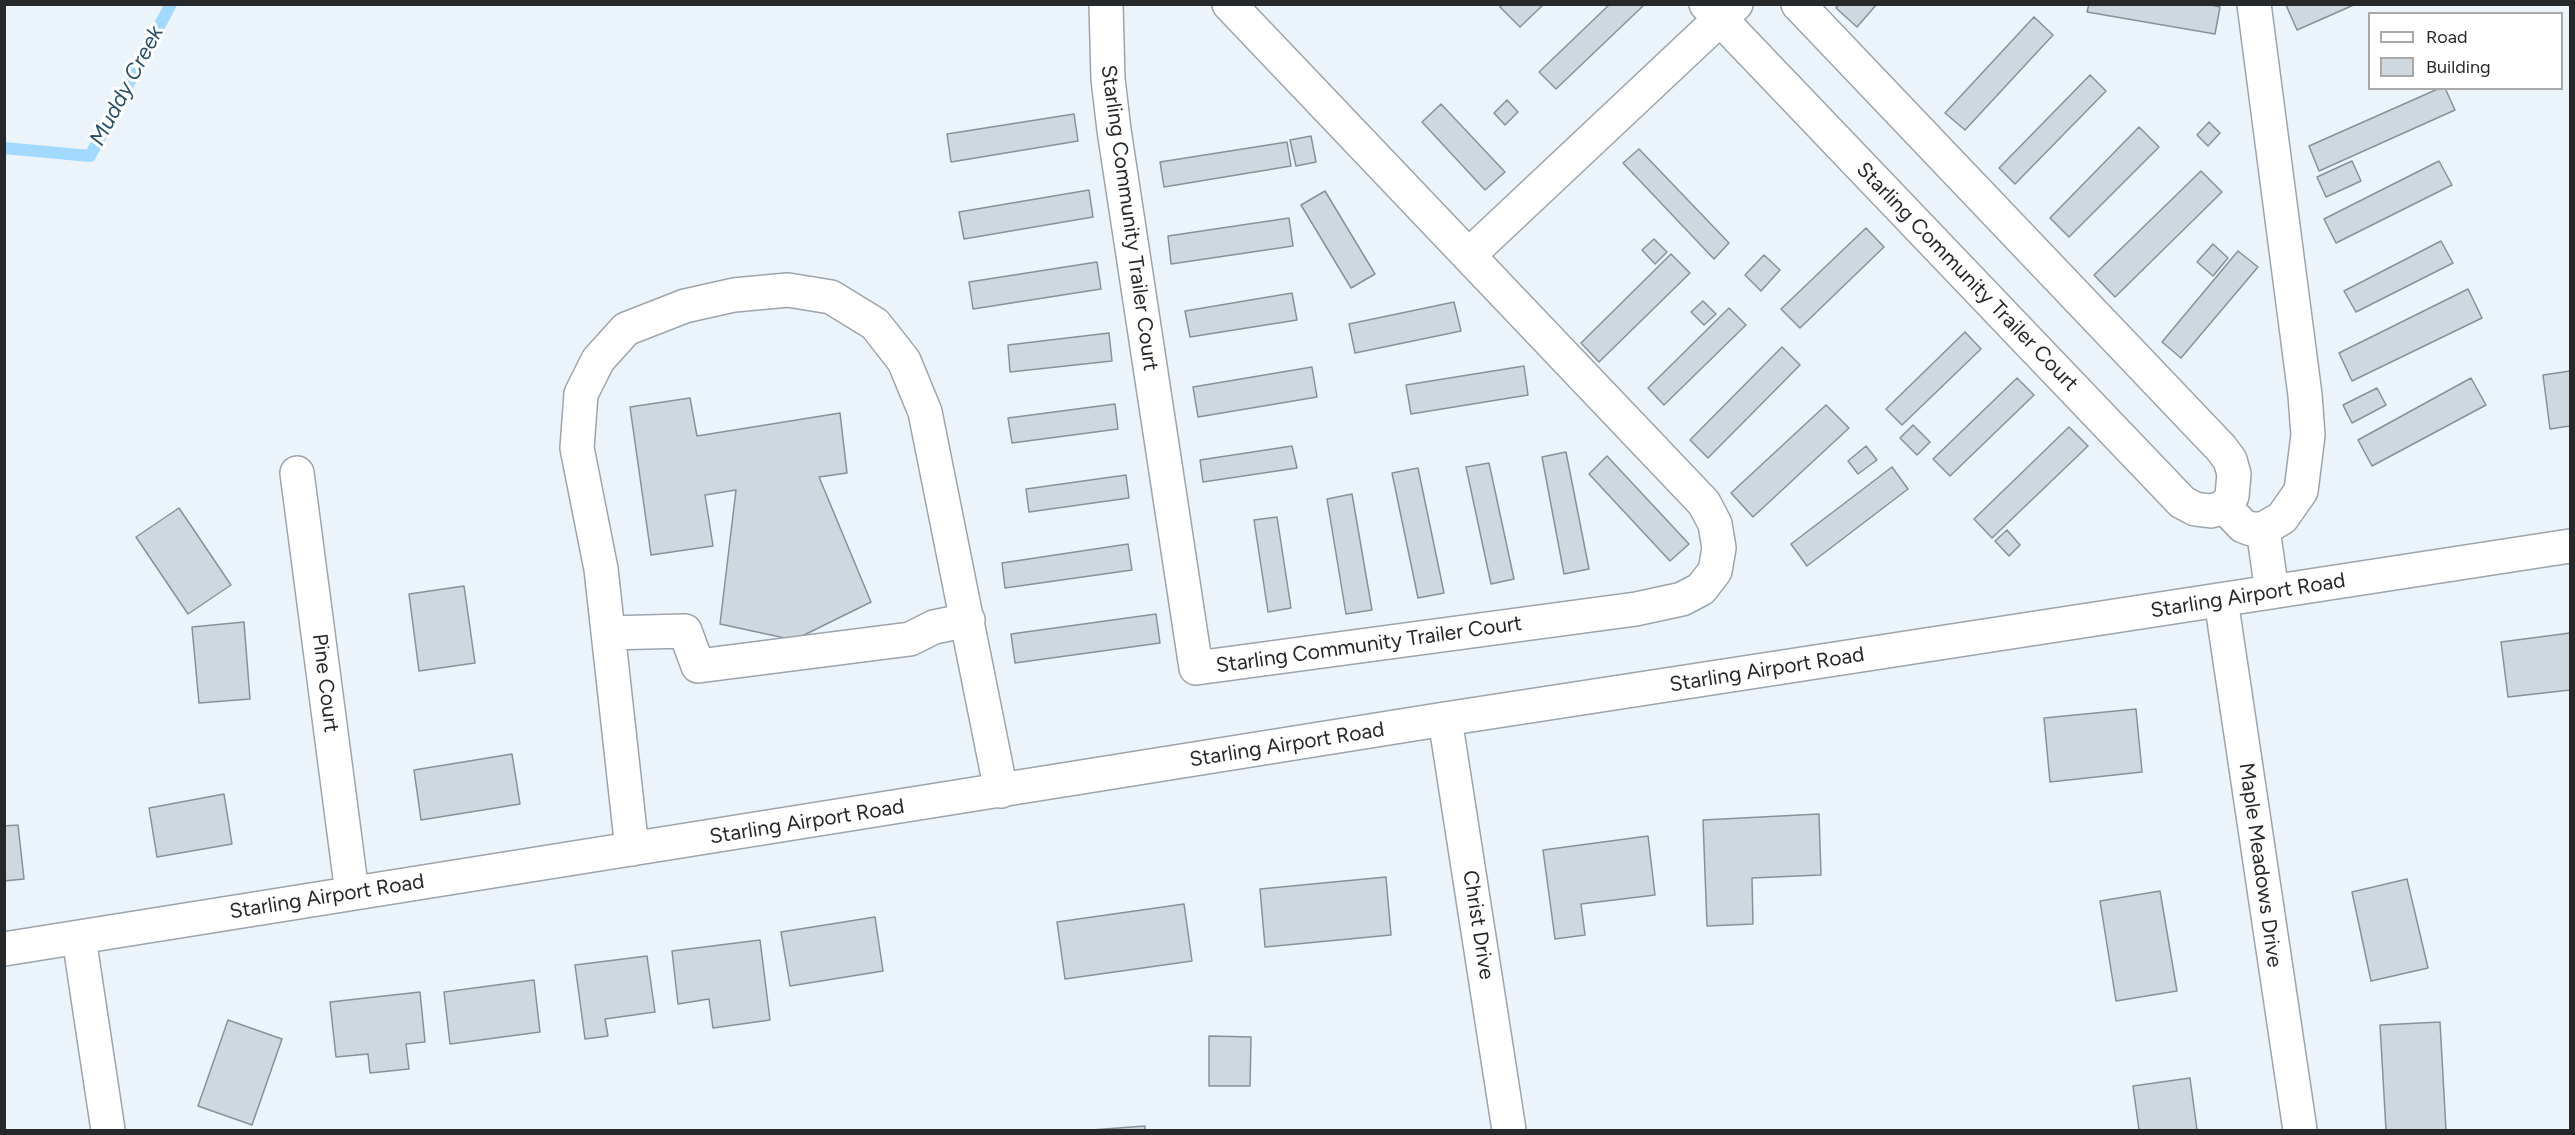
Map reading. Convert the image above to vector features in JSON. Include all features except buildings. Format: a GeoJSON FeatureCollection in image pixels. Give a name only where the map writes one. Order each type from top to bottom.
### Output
{"type":"FeatureCollection","features":[{"type":"Feature","properties":{"kind":"street","name":"Starling Community Trailer Court"},"geometry":{"type":"LineString","coordinates":[[1106,4],[1108,79],[1114,130],[1196,668],[1660,605],[1682,599],[1701,589],[1715,571],[1719,548],[1715,524],[1704,503],[1229,4]]}},
{"type":"Feature","properties":{"kind":"street"},"geometry":{"type":"LineString","coordinates":[[1798,4],[2221,448],[2230,460],[2234,474],[2232,496],[2226,507],[2243,526],[2263,529],[2282,518],[2301,491],[2308,435],[2305,395],[2254,4]]}},
{"type":"Feature","properties":{"kind":"street","name":"Starling Community Trailer Court"},"geometry":{"type":"LineString","coordinates":[[1469,255],[1721,9],[2177,497],[2195,509],[2211,511],[2226,507]]}},
{"type":"Feature","properties":{"kind":"street"},"geometry":{"type":"LineString","coordinates":[[632,849],[601,569],[577,448],[580,394],[598,360],[626,329],[685,306],[734,295],[788,291],[831,297],[875,324],[904,361],[925,412],[1001,791]]}},
{"type":"Feature","properties":{"kind":"street","name":"Pine Court"},"geometry":{"type":"LineString","coordinates":[[297,473],[352,893]]}},
{"type":"Feature","properties":{"kind":"street"},"geometry":{"type":"LineString","coordinates":[[2263,529],[2272,592]]}},
{"type":"Feature","properties":{"kind":"street","name":"Starling Airport Road"},"geometry":{"type":"LineString","coordinates":[[4,949],[1445,719],[2571,546]]}},
{"type":"Feature","properties":{"kind":"street","name":"Maple Meadows Drive"},"geometry":{"type":"LineString","coordinates":[[2221,600],[2300,1131]]}},
{"type":"Feature","properties":{"kind":"street"},"geometry":{"type":"LineString","coordinates":[[608,633],[685,631],[698,666],[910,639],[934,627],[968,620]]}},
{"type":"Feature","properties":{"kind":"street","name":"Christ Drive"},"geometry":{"type":"LineString","coordinates":[[1445,719],[1509,1131]]}},
{"type":"Feature","properties":{"kind":"street"},"geometry":{"type":"LineString","coordinates":[[79,938],[108,1131]]}},
{"type":"Feature","properties":{"kind":"waterway","name":"Muddy Creek"},"geometry":{"type":"LineString","coordinates":[[4,148],[90,156],[171,4]]}}]}
